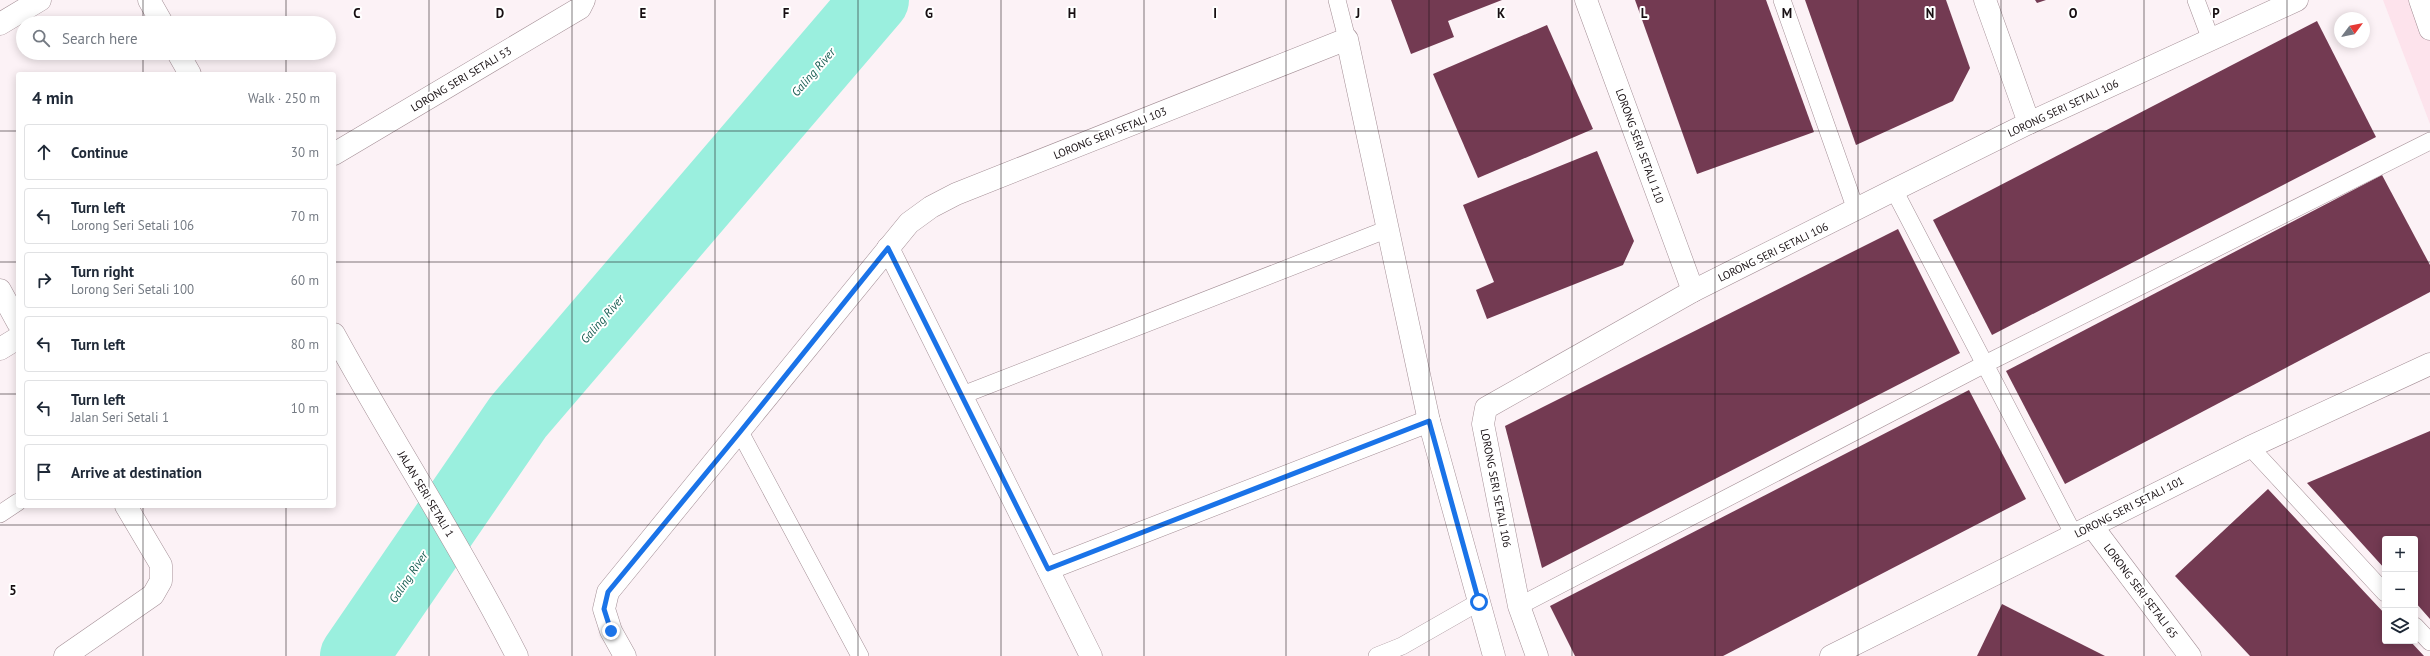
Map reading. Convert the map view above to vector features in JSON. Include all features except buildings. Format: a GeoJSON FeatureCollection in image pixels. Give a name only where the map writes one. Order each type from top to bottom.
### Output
{"type":"FeatureCollection","features":[{"type":"Feature","properties":{"kind":"street"},"geometry":{"type":"LineString","coordinates":[[0,24],[40,0]]}},
{"type":"Feature","properties":{"kind":"street"},"geometry":{"type":"LineString","coordinates":[[149,0],[158,16]]}},
{"type":"Feature","properties":{"kind":"street","name":"LORONG SERI SETALI 53"},"geometry":{"type":"LineString","coordinates":[[336,153],[580,8],[584,0]]}},
{"type":"Feature","properties":{"kind":"street","name":"LORONG SERI SETALI 110"},"geometry":{"type":"LineString","coordinates":[[1586,0],[1693,291]]}},
{"type":"Feature","properties":{"kind":"street"},"geometry":{"type":"LineString","coordinates":[[1984,0],[2029,123]]}},
{"type":"Feature","properties":{"kind":"street","name":"LORONG SERI SETALI 106"},"geometry":{"type":"LineString","coordinates":[[1537,656],[1519,606],[1483,424],[1486,408],[1693,291],[2029,123],[2297,0]]}},
{"type":"Feature","properties":{"kind":"street"},"geometry":{"type":"LineString","coordinates":[[2424,5],[2430,29]]}},
{"type":"Feature","properties":{"kind":"street"},"geometry":{"type":"LineString","coordinates":[[1347,39],[1429,421],[1494,656]]}},
{"type":"Feature","properties":{"kind":"street","name":"LORONG SERI SETALI 103"},"geometry":{"type":"LineString","coordinates":[[625,656],[611,631],[604,609],[608,592],[909,223],[931,207],[956,194],[1347,39]]}},
{"type":"Feature","properties":{"kind":"street"},"geometry":{"type":"LineString","coordinates":[[182,60],[189,72]]}},
{"type":"Feature","properties":{"kind":"street"},"geometry":{"type":"LineString","coordinates":[[888,248],[960,396],[1091,656]]}},
{"type":"Feature","properties":{"kind":"street"},"geometry":{"type":"LineString","coordinates":[[0,290],[16,319]]}},
{"type":"Feature","properties":{"kind":"street","name":"JALAN SERI SETALI 1"},"geometry":{"type":"LineString","coordinates":[[336,338],[372,403],[484,590],[517,656]]}},
{"type":"Feature","properties":{"kind":"street"},"geometry":{"type":"LineString","coordinates":[[0,349],[16,339]]}},
{"type":"Feature","properties":{"kind":"street","name":"LORONG SERI SETALI 101"},"geometry":{"type":"LineString","coordinates":[[1831,656],[2250,447],[2429,365]]}},
{"type":"Feature","properties":{"kind":"street"},"geometry":{"type":"LineString","coordinates":[[1048,569],[1429,421]]}},
{"type":"Feature","properties":{"kind":"street"},"geometry":{"type":"LineString","coordinates":[[65,656],[153,595],[161,581],[161,565],[127,508]]}},
{"type":"Feature","properties":{"kind":"street","name":"LORONG SERI SETALI 65"},"geometry":{"type":"LineString","coordinates":[[2083,530],[2190,656]]}},
{"type":"Feature","properties":{"kind":"lane"},"geometry":{"type":"LineString","coordinates":[[1337,0],[1347,39]]}},
{"type":"Feature","properties":{"kind":"lane"},"geometry":{"type":"LineString","coordinates":[[1782,0],[1856,210]]}},
{"type":"Feature","properties":{"kind":"lane"},"geometry":{"type":"LineString","coordinates":[[2196,0],[2211,40]]}},
{"type":"Feature","properties":{"kind":"lane"},"geometry":{"type":"LineString","coordinates":[[1519,606],[1985,364],[2430,141]]}},
{"type":"Feature","properties":{"kind":"lane"},"geometry":{"type":"LineString","coordinates":[[1894,190],[1985,364],[2083,530]]}},
{"type":"Feature","properties":{"kind":"lane"},"geometry":{"type":"LineString","coordinates":[[960,396],[1388,229]]}},
{"type":"Feature","properties":{"kind":"lane"},"geometry":{"type":"LineString","coordinates":[[740,432],[860,656]]}},
{"type":"Feature","properties":{"kind":"lane"},"geometry":{"type":"LineString","coordinates":[[2250,447],[2382,590]]}},
{"type":"Feature","properties":{"kind":"lane"},"geometry":{"type":"LineString","coordinates":[[0,514],[16,503]]}},
{"type":"Feature","properties":{"kind":"lane"},"geometry":{"type":"LineString","coordinates":[[1377,656],[1402,646],[1479,602]]}},
{"type":"Feature","properties":{"kind":"lane"},"geometry":{"type":"LineString","coordinates":[[2418,629],[2430,642]]}},
{"type":"Feature","properties":{"kind":"shaded area"},"geometry":{"type":"Polygon","coordinates":[[[2383,0],[2430,0],[2430,124],[2383,0]]]}},
{"type":"Feature","properties":{"kind":"waterway","name":"Galing River"},"geometry":{"type":"LineString","coordinates":[[354,656],[518,417],[875,0]]}},
{"type":"Feature","properties":{"kind":"route"},"geometry":{"type":"LineString","coordinates":[[611,631],[604,609],[608,592],[740,432],[888,248],[960,396],[1048,569],[1429,421],[1479,602]]}}]}
